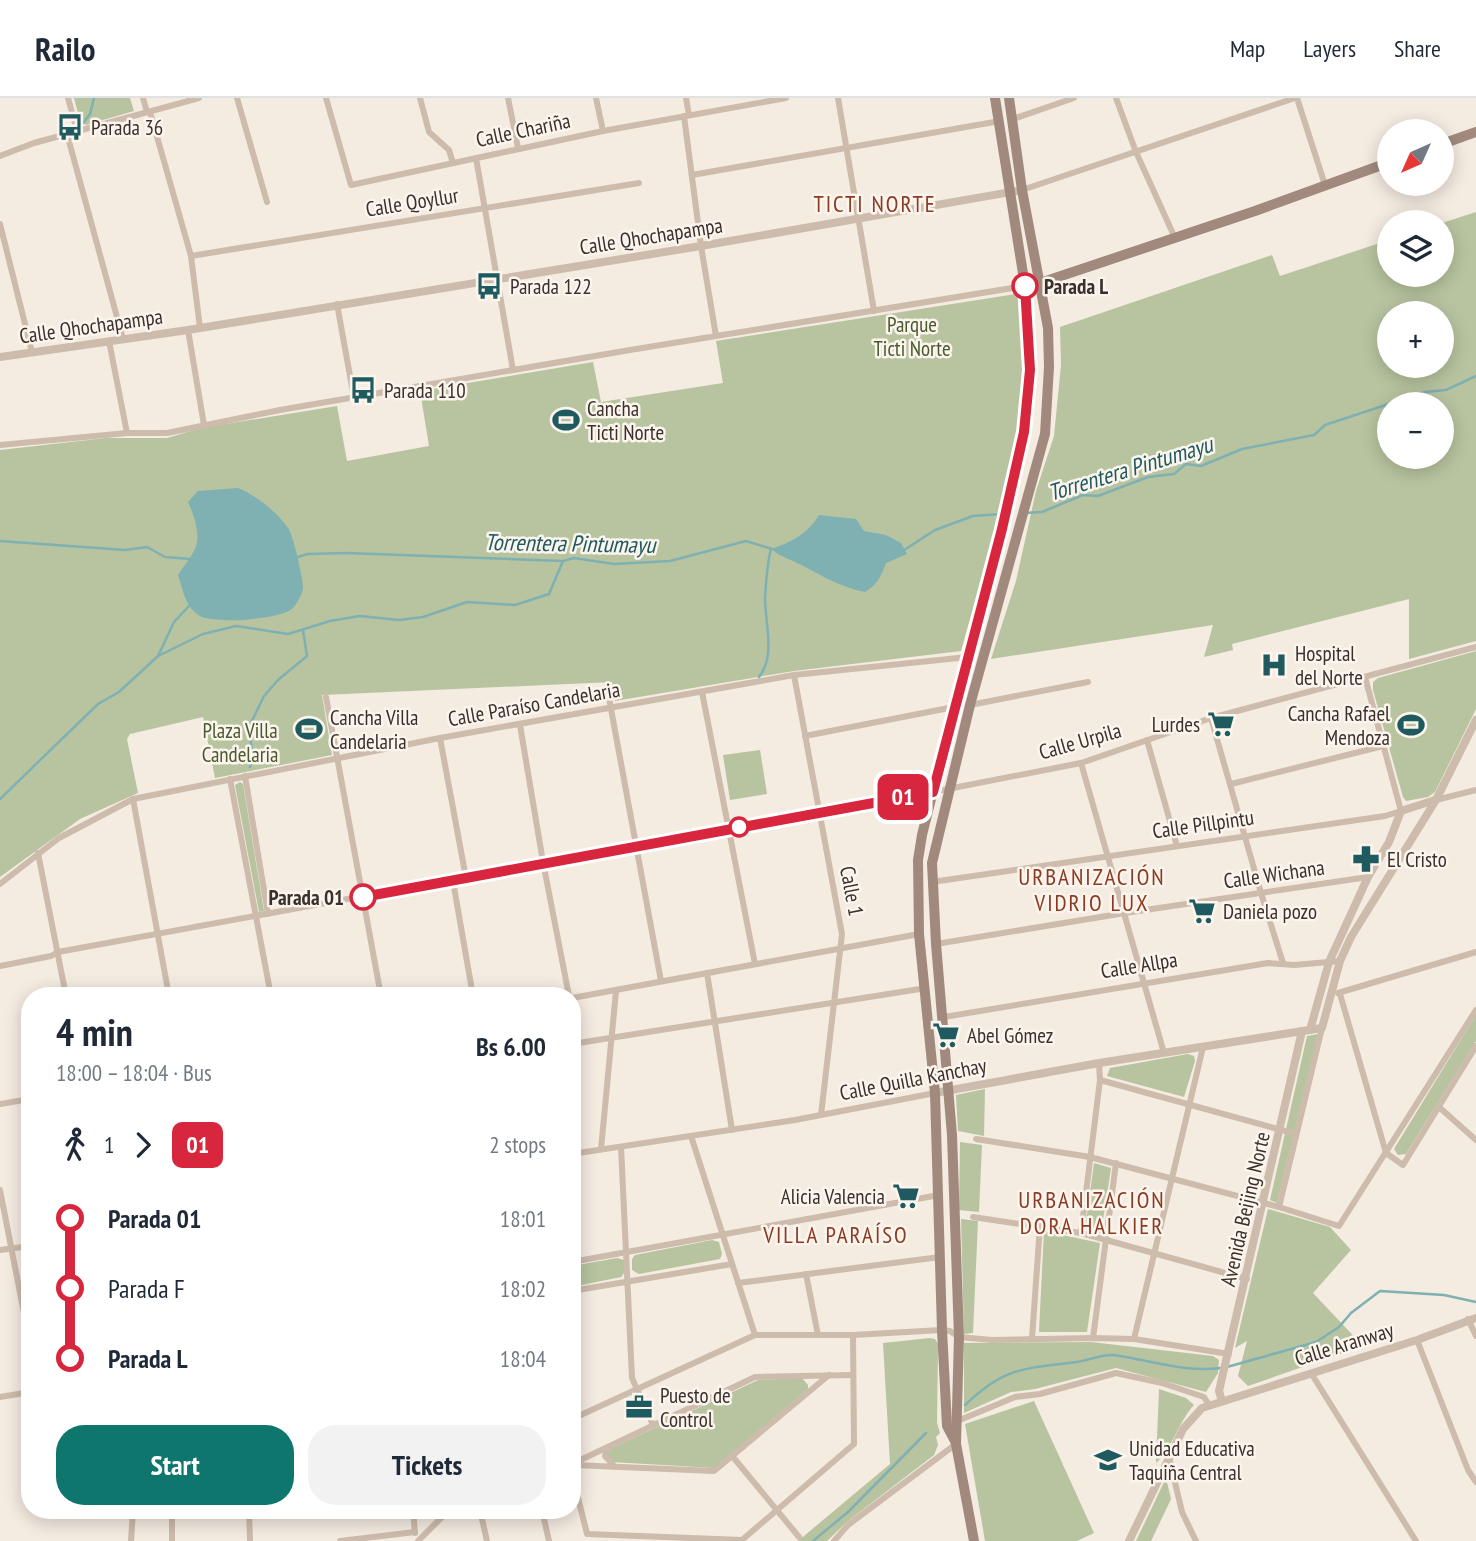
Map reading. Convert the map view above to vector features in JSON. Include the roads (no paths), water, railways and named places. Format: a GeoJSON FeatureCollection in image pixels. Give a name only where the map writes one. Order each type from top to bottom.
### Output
{"type":"FeatureCollection","features":[{"type":"Feature","properties":{"kind":"main road"},"geometry":{"type":"LineString","coordinates":[[956,1444],[947,1426],[935,1093],[919,934],[918,860],[954,707],[1002,529],[1024,432],[1028,399],[1029,343],[1025,286],[995,98]]}},
{"type":"Feature","properties":{"kind":"main road"},"geometry":{"type":"LineString","coordinates":[[972,1540],[956,1444],[959,1337],[949,1089],[932,882],[934,849],[948,789],[1045,435],[1048,328],[1022,190],[1009,98]]}},
{"type":"Feature","properties":{"kind":"main road"},"geometry":{"type":"LineString","coordinates":[[1454,140],[1476,132]]}},
{"type":"Feature","properties":{"kind":"main road"},"geometry":{"type":"LineString","coordinates":[[1025,286],[1175,238],[1377,167]]}},
{"type":"Feature","properties":{"kind":"street"},"geometry":{"type":"LineString","coordinates":[[68,98],[77,131]]}},
{"type":"Feature","properties":{"kind":"street"},"geometry":{"type":"LineString","coordinates":[[142,98],[191,256],[200,328]]}},
{"type":"Feature","properties":{"kind":"street"},"geometry":{"type":"LineString","coordinates":[[0,156],[34,143],[199,98]]}},
{"type":"Feature","properties":{"kind":"street"},"geometry":{"type":"LineString","coordinates":[[237,98],[267,202]]}},
{"type":"Feature","properties":{"kind":"street","name":"Calle Chariña"},"geometry":{"type":"LineString","coordinates":[[326,98],[351,185],[603,131],[786,98]]}},
{"type":"Feature","properties":{"kind":"street"},"geometry":{"type":"LineString","coordinates":[[419,98],[429,132],[449,150],[453,163]]}},
{"type":"Feature","properties":{"kind":"street"},"geometry":{"type":"LineString","coordinates":[[508,98],[519,148]]}},
{"type":"Feature","properties":{"kind":"street"},"geometry":{"type":"LineString","coordinates":[[596,98],[603,131]]}},
{"type":"Feature","properties":{"kind":"street"},"geometry":{"type":"LineString","coordinates":[[686,98],[692,175],[716,336]]}},
{"type":"Feature","properties":{"kind":"street"},"geometry":{"type":"LineString","coordinates":[[838,98],[849,148],[874,312]]}},
{"type":"Feature","properties":{"kind":"street"},"geometry":{"type":"LineString","coordinates":[[1013,119],[1074,98]]}},
{"type":"Feature","properties":{"kind":"street"},"geometry":{"type":"LineString","coordinates":[[1116,98],[1136,152],[1175,238]]}},
{"type":"Feature","properties":{"kind":"street"},"geometry":{"type":"LineString","coordinates":[[1296,98],[1325,185]]}},
{"type":"Feature","properties":{"kind":"street","name":"Calle Qhochapampa"},"geometry":{"type":"LineString","coordinates":[[0,357],[188,330],[1010,193],[1296,98]]}},
{"type":"Feature","properties":{"kind":"street"},"geometry":{"type":"LineString","coordinates":[[692,175],[1000,121]]}},
{"type":"Feature","properties":{"kind":"street"},"geometry":{"type":"LineString","coordinates":[[67,134],[124,340]]}},
{"type":"Feature","properties":{"kind":"street"},"geometry":{"type":"LineString","coordinates":[[476,158],[513,370]]}},
{"type":"Feature","properties":{"kind":"street","name":"Calle Qoyllur"},"geometry":{"type":"LineString","coordinates":[[191,256],[639,183]]}},
{"type":"Feature","properties":{"kind":"street"},"geometry":{"type":"LineString","coordinates":[[0,224],[32,352]]}},
{"type":"Feature","properties":{"kind":"street"},"geometry":{"type":"LineString","coordinates":[[0,445],[127,433],[167,432],[513,370],[1025,286]]}},
{"type":"Feature","properties":{"kind":"street"},"geometry":{"type":"LineString","coordinates":[[337,304],[354,398]]}},
{"type":"Feature","properties":{"kind":"street"},"geometry":{"type":"LineString","coordinates":[[188,330],[204,425]]}},
{"type":"Feature","properties":{"kind":"street"},"geometry":{"type":"LineString","coordinates":[[109,341],[127,433]]}},
{"type":"Feature","properties":{"kind":"street","name":"Calle Urpila"},"geometry":{"type":"LineString","coordinates":[[0,966],[51,956],[58,952],[1081,763],[1211,718],[1476,647]]}},
{"type":"Feature","properties":{"kind":"street","name":"Calle Paraíso Candelaria"},"geometry":{"type":"LineString","coordinates":[[0,884],[38,853],[77,827],[133,799],[440,738],[794,676],[969,657]]}},
{"type":"Feature","properties":{"kind":"street","name":"Calle 1"},"geometry":{"type":"LineString","coordinates":[[794,676],[842,934],[821,1115]]}},
{"type":"Feature","properties":{"kind":"street"},"geometry":{"type":"LineString","coordinates":[[1365,677],[1401,811]]}},
{"type":"Feature","properties":{"kind":"street"},"geometry":{"type":"LineString","coordinates":[[970,705],[1088,682]]}},
{"type":"Feature","properties":{"kind":"street"},"geometry":{"type":"LineString","coordinates":[[607,687],[661,981]]}},
{"type":"Feature","properties":{"kind":"street"},"geometry":{"type":"LineString","coordinates":[[702,692],[755,964]]}},
{"type":"Feature","properties":{"kind":"street"},"geometry":{"type":"LineString","coordinates":[[326,696],[379,987]]}},
{"type":"Feature","properties":{"kind":"street"},"geometry":{"type":"LineString","coordinates":[[806,736],[954,707]]}},
{"type":"Feature","properties":{"kind":"street"},"geometry":{"type":"LineString","coordinates":[[1211,718],[1283,963]]}},
{"type":"Feature","properties":{"kind":"street","name":"Avenida Beijing Norte"},"geometry":{"type":"LineString","coordinates":[[1279,1207],[1322,1028],[1336,993],[1340,961],[1351,937],[1436,800],[1476,720]]}},
{"type":"Feature","properties":{"kind":"street"},"geometry":{"type":"LineString","coordinates":[[520,725],[543,862],[569,987]]}},
{"type":"Feature","properties":{"kind":"street"},"geometry":{"type":"LineString","coordinates":[[440,738],[466,878]]}},
{"type":"Feature","properties":{"kind":"street"},"geometry":{"type":"LineString","coordinates":[[1147,740],[1177,845]]}},
{"type":"Feature","properties":{"kind":"street"},"geometry":{"type":"LineString","coordinates":[[1231,785],[1383,746]]}},
{"type":"Feature","properties":{"kind":"street"},"geometry":{"type":"LineString","coordinates":[[1081,763],[1164,1053]]}},
{"type":"Feature","properties":{"kind":"street"},"geometry":{"type":"LineString","coordinates":[[245,776],[268,914]]}},
{"type":"Feature","properties":{"kind":"street"},"geometry":{"type":"LineString","coordinates":[[230,779],[269,987]]}},
{"type":"Feature","properties":{"kind":"street","name":"Calle Pillpintu"},"geometry":{"type":"LineString","coordinates":[[932,882],[1385,816],[1476,790]]}},
{"type":"Feature","properties":{"kind":"street"},"geometry":{"type":"LineString","coordinates":[[133,799],[167,987]]}},
{"type":"Feature","properties":{"kind":"street","name":"Avenida Beijing Norte"},"geometry":{"type":"LineString","coordinates":[[1222,1401],[1219,1391],[1306,1030],[1329,962],[1368,877],[1390,842],[1401,811]]}},
{"type":"Feature","properties":{"kind":"street"},"geometry":{"type":"LineString","coordinates":[[38,853],[64,987]]}},
{"type":"Feature","properties":{"kind":"street","name":"Calle Wichana"},"geometry":{"type":"LineString","coordinates":[[936,944],[1368,877]]}},
{"type":"Feature","properties":{"kind":"street"},"geometry":{"type":"LineString","coordinates":[[453,881],[471,987]]}},
{"type":"Feature","properties":{"kind":"street"},"geometry":{"type":"LineString","coordinates":[[581,996],[919,934]]}},
{"type":"Feature","properties":{"kind":"street"},"geometry":{"type":"LineString","coordinates":[[1476,952],[1336,993],[1387,1153],[1403,1165],[1476,1046]]}},
{"type":"Feature","properties":{"kind":"street","name":"Calle Allpa"},"geometry":{"type":"LineString","coordinates":[[944,1017],[1268,963],[1340,961]]}},
{"type":"Feature","properties":{"kind":"street"},"geometry":{"type":"LineString","coordinates":[[707,973],[732,1130]]}},
{"type":"Feature","properties":{"kind":"street"},"geometry":{"type":"LineString","coordinates":[[581,1043],[926,988]]}},
{"type":"Feature","properties":{"kind":"street"},"geometry":{"type":"LineString","coordinates":[[601,1149],[617,991]]}},
{"type":"Feature","properties":{"kind":"street"},"geometry":{"type":"LineString","coordinates":[[976,1139],[1116,1163],[1339,1226],[1476,1010]]}},
{"type":"Feature","properties":{"kind":"street"},"geometry":{"type":"LineString","coordinates":[[1306,1030],[1322,1028]]}},
{"type":"Feature","properties":{"kind":"street","name":"Calle Quilla Kanchay"},"geometry":{"type":"LineString","coordinates":[[581,1152],[821,1115],[949,1089],[1306,1030]]}},
{"type":"Feature","properties":{"kind":"street"},"geometry":{"type":"LineString","coordinates":[[1134,1339],[1203,1047]]}},
{"type":"Feature","properties":{"kind":"street"},"geometry":{"type":"LineString","coordinates":[[1081,1233],[1100,1080],[1099,1063]]}},
{"type":"Feature","properties":{"kind":"street"},"geometry":{"type":"LineString","coordinates":[[1100,1080],[1296,1134]]}},
{"type":"Feature","properties":{"kind":"street"},"geometry":{"type":"LineString","coordinates":[[0,1104],[21,1100]]}},
{"type":"Feature","properties":{"kind":"street"},"geometry":{"type":"LineString","coordinates":[[1439,1107],[1476,1140]]}},
{"type":"Feature","properties":{"kind":"street"},"geometry":{"type":"LineString","coordinates":[[691,1136],[755,1335]]}},
{"type":"Feature","properties":{"kind":"street"},"geometry":{"type":"LineString","coordinates":[[621,1147],[632,1378],[653,1425]]}},
{"type":"Feature","properties":{"kind":"street"},"geometry":{"type":"LineString","coordinates":[[1093,1338],[1116,1163]]}},
{"type":"Feature","properties":{"kind":"street"},"geometry":{"type":"LineString","coordinates":[[0,1190],[21,1296]]}},
{"type":"Feature","properties":{"kind":"street"},"geometry":{"type":"LineString","coordinates":[[581,1260],[939,1195]]}},
{"type":"Feature","properties":{"kind":"street"},"geometry":{"type":"LineString","coordinates":[[973,1216],[1081,1233],[1247,1279]]}},
{"type":"Feature","properties":{"kind":"street"},"geometry":{"type":"LineString","coordinates":[[1032,1338],[1040,1226]]}},
{"type":"Feature","properties":{"kind":"street"},"geometry":{"type":"LineString","coordinates":[[0,1250],[21,1248]]}},
{"type":"Feature","properties":{"kind":"street"},"geometry":{"type":"LineString","coordinates":[[738,1283],[940,1257]]}},
{"type":"Feature","properties":{"kind":"street"},"geometry":{"type":"LineString","coordinates":[[581,1289],[732,1264]]}},
{"type":"Feature","properties":{"kind":"street"},"geometry":{"type":"LineString","coordinates":[[806,1274],[818,1335]]}},
{"type":"Feature","properties":{"kind":"street"},"geometry":{"type":"LineString","coordinates":[[1472,1318],[1476,1336]]}},
{"type":"Feature","properties":{"kind":"street","name":"Calle Aranway"},"geometry":{"type":"LineString","coordinates":[[1209,1405],[1417,1340],[1472,1318]]}},
{"type":"Feature","properties":{"kind":"street"},"geometry":{"type":"LineString","coordinates":[[581,1415],[755,1335],[853,1335],[942,1330],[950,1331],[959,1337],[992,1340],[1134,1339],[1229,1354]]}},
{"type":"Feature","properties":{"kind":"street"},"geometry":{"type":"LineString","coordinates":[[581,1510],[587,1534],[742,1541],[854,1444],[853,1335]]}},
{"type":"Feature","properties":{"kind":"street"},"geometry":{"type":"LineString","coordinates":[[1417,1340],[1468,1470],[1476,1482]]}},
{"type":"Feature","properties":{"kind":"street"},"geometry":{"type":"LineString","coordinates":[[947,1426],[1015,1397],[1040,1394],[1116,1373],[1162,1382],[1204,1397],[1209,1405],[1192,1417],[1183,1429],[1129,1541]]}},
{"type":"Feature","properties":{"kind":"street"},"geometry":{"type":"LineString","coordinates":[[1311,1373],[1416,1541]]}},
{"type":"Feature","properties":{"kind":"street"},"geometry":{"type":"LineString","coordinates":[[581,1460],[755,1377],[853,1375]]}},
{"type":"Feature","properties":{"kind":"street"},"geometry":{"type":"LineString","coordinates":[[581,1464],[714,1471],[830,1376]]}},
{"type":"Feature","properties":{"kind":"street"},"geometry":{"type":"LineString","coordinates":[[0,1397],[21,1394]]}},
{"type":"Feature","properties":{"kind":"street"},"geometry":{"type":"LineString","coordinates":[[834,1541],[848,1525],[956,1444]]}},
{"type":"Feature","properties":{"kind":"street"},"geometry":{"type":"LineString","coordinates":[[608,1446],[604,1456],[614,1466]]}},
{"type":"Feature","properties":{"kind":"street"},"geometry":{"type":"LineString","coordinates":[[733,1457],[799,1537]]}},
{"type":"Feature","properties":{"kind":"street"},"geometry":{"type":"LineString","coordinates":[[1169,1457],[1182,1512],[1196,1541]]}},
{"type":"Feature","properties":{"kind":"street"},"geometry":{"type":"LineString","coordinates":[[131,1541],[132,1519]]}},
{"type":"Feature","properties":{"kind":"street"},"geometry":{"type":"LineString","coordinates":[[172,1519],[172,1541]]}},
{"type":"Feature","properties":{"kind":"street"},"geometry":{"type":"LineString","coordinates":[[249,1519],[250,1541]]}},
{"type":"Feature","properties":{"kind":"street"},"geometry":{"type":"LineString","coordinates":[[414,1519],[416,1541]]}},
{"type":"Feature","properties":{"kind":"street"},"geometry":{"type":"LineString","coordinates":[[416,1541],[439,1519]]}},
{"type":"Feature","properties":{"kind":"street"},"geometry":{"type":"LineString","coordinates":[[482,1519],[487,1541]]}},
{"type":"Feature","properties":{"kind":"street"},"geometry":{"type":"LineString","coordinates":[[544,1519],[549,1541]]}},
{"type":"Feature","properties":{"kind":"street"},"geometry":{"type":"LineString","coordinates":[[340,1541],[415,1532]]}},
{"type":"Feature","properties":{"kind":"water"},"geometry":{"type":"Polygon","coordinates":[[[238,488],[266,505],[288,528],[298,558],[303,589],[294,607],[286,612],[247,620],[207,618],[191,608],[178,575],[194,551],[197,539],[195,520],[188,502],[198,491],[238,488]]]}},
{"type":"Feature","properties":{"kind":"water"},"geometry":{"type":"Polygon","coordinates":[[[819,515],[856,519],[864,531],[886,535],[901,543],[907,554],[886,563],[873,586],[865,592],[834,582],[771,549],[798,536],[810,527],[819,515]]]}},
{"type":"Feature","properties":{"kind":"waterway"},"geometry":{"type":"LineString","coordinates":[[83,123],[90,114],[94,98]]}},
{"type":"Feature","properties":{"kind":"waterway","name":"Torrentera Pintumayu"},"geometry":{"type":"LineString","coordinates":[[1025,513],[1042,512],[1083,495],[1098,496],[1148,477],[1174,474],[1186,464],[1201,466],[1242,449],[1314,435],[1325,425],[1425,392],[1446,390],[1476,376]]}},
{"type":"Feature","properties":{"kind":"waterway","name":"Torrentera Pintumayu"},"geometry":{"type":"LineString","coordinates":[[901,552],[935,530],[973,516],[1001,514]]}},
{"type":"Feature","properties":{"kind":"waterway","name":"Torrentera Pintumayu"},"geometry":{"type":"LineString","coordinates":[[0,541],[125,550],[147,547],[165,557],[190,559]]}},
{"type":"Feature","properties":{"kind":"waterway","name":"Torrentera Pintumayu"},"geometry":{"type":"LineString","coordinates":[[294,558],[308,554],[347,553],[563,561],[574,558],[614,564],[670,561],[746,541],[772,549]]}},
{"type":"Feature","properties":{"kind":"waterway"},"geometry":{"type":"LineString","coordinates":[[759,677],[767,659],[768,649],[765,598],[771,549]]}},
{"type":"Feature","properties":{"kind":"waterway"},"geometry":{"type":"LineString","coordinates":[[158,656],[203,634],[236,626],[288,634],[330,621],[360,616],[399,620],[423,617],[467,602],[515,605],[549,594],[563,561]]}},
{"type":"Feature","properties":{"kind":"waterway"},"geometry":{"type":"LineString","coordinates":[[0,799],[98,704],[119,692],[158,656],[174,622],[189,606]]}},
{"type":"Feature","properties":{"kind":"waterway"},"geometry":{"type":"LineString","coordinates":[[250,767],[253,753],[248,729],[264,696],[278,680],[307,656],[303,630]]}},
{"type":"Feature","properties":{"kind":"waterway"},"geometry":{"type":"LineString","coordinates":[[1227,1367],[1316,1342],[1339,1327],[1351,1313],[1380,1291],[1444,1295],[1476,1302]]}},
{"type":"Feature","properties":{"kind":"waterway"},"geometry":{"type":"LineString","coordinates":[[965,1405],[1004,1376],[1029,1368],[1077,1362],[1105,1355],[1194,1369],[1221,1368]]}},
{"type":"Feature","properties":{"kind":"waterway"},"geometry":{"type":"LineString","coordinates":[[813,1541],[848,1512],[926,1433]]}},
{"type":"Feature","properties":{"kind":"place","name":"Parada 36"},"geometry":{"type":"Point","coordinates":[70,127]}},
{"type":"Feature","properties":{"kind":"place","name":"Parada 122"},"geometry":{"type":"Point","coordinates":[489,286]}},
{"type":"Feature","properties":{"kind":"place","name":"Parada L"},"geometry":{"type":"Point","coordinates":[1025,286]}},
{"type":"Feature","properties":{"kind":"place","name":"Parada 110"},"geometry":{"type":"Point","coordinates":[363,390]}},
{"type":"Feature","properties":{"kind":"place","name":"Cancha Ticti Norte"},"geometry":{"type":"Point","coordinates":[566,420]}},
{"type":"Feature","properties":{"kind":"place","name":"Hospital del Norte"},"geometry":{"type":"Point","coordinates":[1274,665]}},
{"type":"Feature","properties":{"kind":"place","name":"Lurdes"},"geometry":{"type":"Point","coordinates":[1221,724]}},
{"type":"Feature","properties":{"kind":"place","name":"Cancha Rafael Mendoza"},"geometry":{"type":"Point","coordinates":[1411,725]}},
{"type":"Feature","properties":{"kind":"place","name":"Cancha Villa Candelaria"},"geometry":{"type":"Point","coordinates":[309,729]}},
{"type":"Feature","properties":{"kind":"place","name":"El Cristo"},"geometry":{"type":"Point","coordinates":[1366,859]}},
{"type":"Feature","properties":{"kind":"place","name":"Parada 01"},"geometry":{"type":"Point","coordinates":[363,897]}},
{"type":"Feature","properties":{"kind":"place","name":"Daniela pozo"},"geometry":{"type":"Point","coordinates":[1202,911]}},
{"type":"Feature","properties":{"kind":"place","name":"Abel Gómez"},"geometry":{"type":"Point","coordinates":[946,1035]}},
{"type":"Feature","properties":{"kind":"place","name":"Alicia Valencia"},"geometry":{"type":"Point","coordinates":[906,1196]}},
{"type":"Feature","properties":{"kind":"place","name":"Puesto de Control"},"geometry":{"type":"Point","coordinates":[639,1407]}},
{"type":"Feature","properties":{"kind":"place","name":"Unidad Educativa Taquiña Central"},"geometry":{"type":"Point","coordinates":[1108,1460]}},
{"type":"Feature","properties":{"kind":"district","name":"TICTI NORTE"},"geometry":{"type":"Point","coordinates":[875,203]}},
{"type":"Feature","properties":{"kind":"district","name":"URBANIZACIÓN VIDRIO LUX"},"geometry":{"type":"Point","coordinates":[1092,889]}},
{"type":"Feature","properties":{"kind":"district","name":"URBANIZACIÓN DORA HALKIER"},"geometry":{"type":"Point","coordinates":[1092,1212]}},
{"type":"Feature","properties":{"kind":"district","name":"VILLA PARAÍSO"},"geometry":{"type":"Point","coordinates":[836,1234]}},
{"type":"Feature","properties":{"kind":"park label","name":"Parque Ticti Norte"},"geometry":{"type":"Point","coordinates":[912,336]}},
{"type":"Feature","properties":{"kind":"park label","name":"Plaza Villa Candelaria"},"geometry":{"type":"Point","coordinates":[240,742]}}]}
